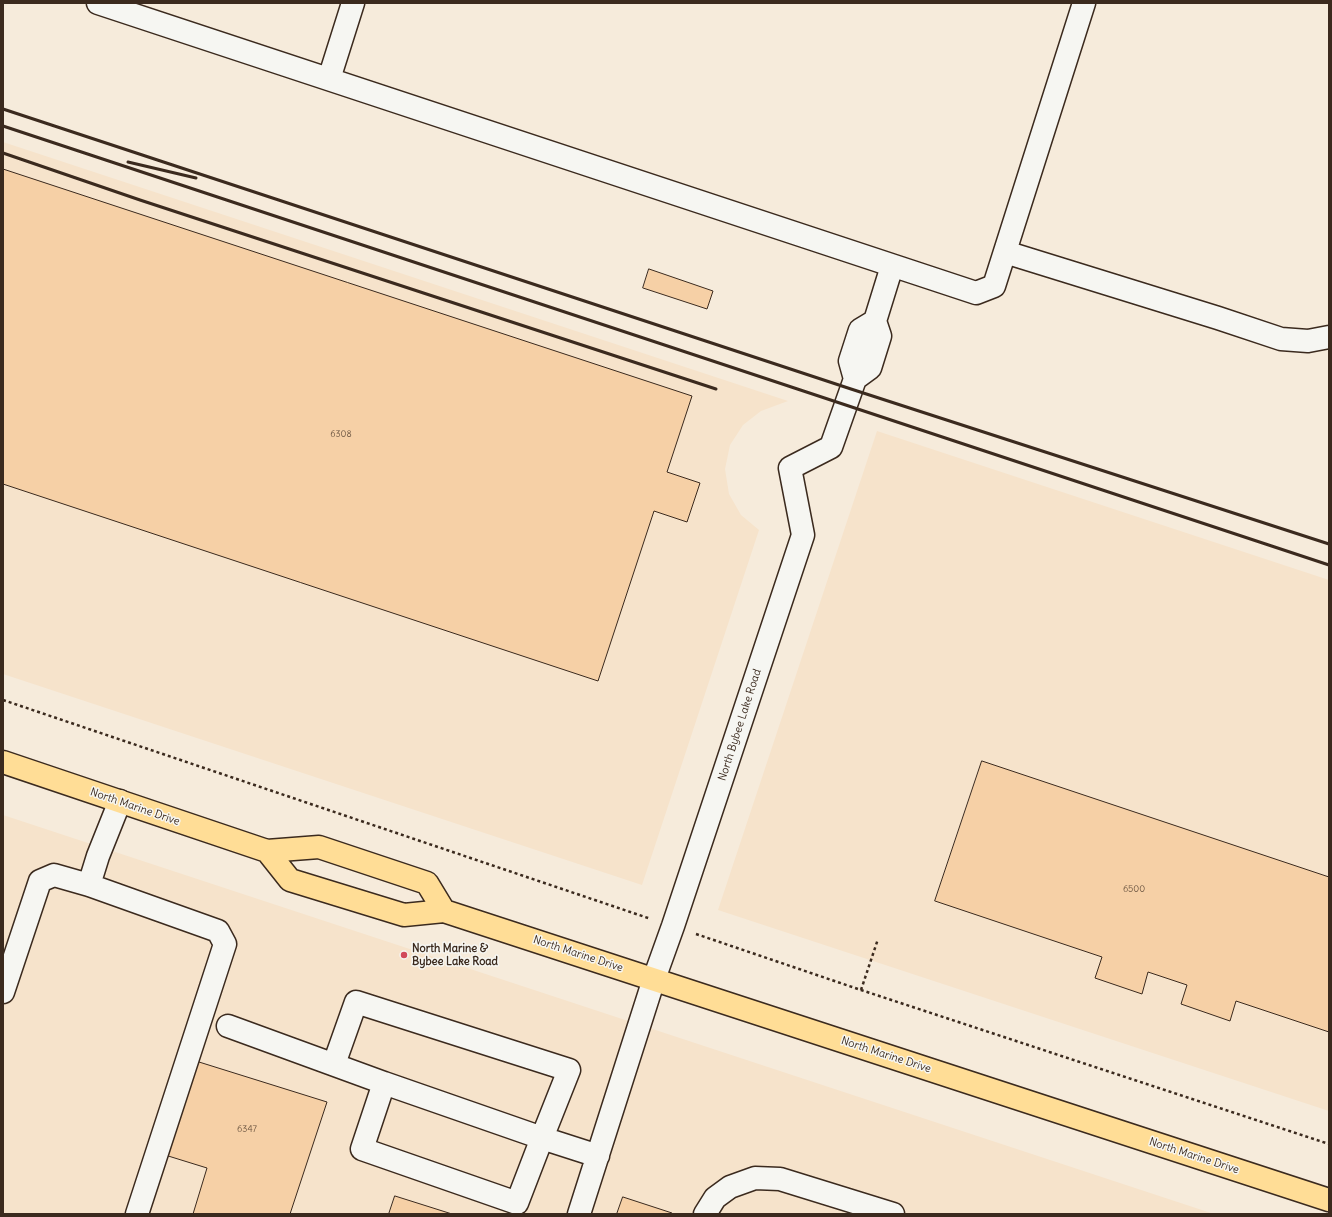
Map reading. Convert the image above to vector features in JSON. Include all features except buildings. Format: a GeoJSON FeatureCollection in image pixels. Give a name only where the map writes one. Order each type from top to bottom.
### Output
{"type":"FeatureCollection","features":[{"type":"Feature","properties":{"kind":"main road","name":"North Marine Drive"},"geometry":{"type":"LineString","coordinates":[[3,762],[267,851],[319,847],[427,883],[444,910]]}},
{"type":"Feature","properties":{"kind":"main road","name":"North Marine Drive"},"geometry":{"type":"LineString","coordinates":[[267,851],[290,880],[404,915],[444,910],[1329,1200]]}},
{"type":"Feature","properties":{"kind":"street"},"geometry":{"type":"LineString","coordinates":[[98,3],[976,293],[994,286],[1084,3]]}},
{"type":"Feature","properties":{"kind":"street"},"geometry":{"type":"LineString","coordinates":[[328,79],[353,3]]}},
{"type":"Feature","properties":{"kind":"street"},"geometry":{"type":"LineString","coordinates":[[1005,252],[1281,339],[1308,341],[1329,337]]}},
{"type":"Feature","properties":{"kind":"street","name":"North Bybee Lake Road"},"geometry":{"type":"LineString","coordinates":[[579,1214],[654,979],[676,918],[803,535],[790,468],[831,447],[855,379],[870,368],[880,336],[875,321],[892,266]]}},
{"type":"Feature","properties":{"kind":"street"},"geometry":{"type":"LineString","coordinates":[[89,885],[96,861],[120,802]]}},
{"type":"Feature","properties":{"kind":"street"},"geometry":{"type":"LineString","coordinates":[[3,992],[40,881],[54,875],[89,885],[218,931],[225,944],[137,1214]]}},
{"type":"Feature","properties":{"kind":"street"},"geometry":{"type":"LineString","coordinates":[[334,1064],[356,1002],[569,1070],[517,1203],[362,1149],[384,1083]]}},
{"type":"Feature","properties":{"kind":"street"},"geometry":{"type":"LineString","coordinates":[[228,1026],[384,1083],[598,1156]]}},
{"type":"Feature","properties":{"kind":"street"},"geometry":{"type":"LineString","coordinates":[[705,1214],[715,1198],[730,1187],[755,1178],[780,1179],[893,1214]]}},
{"type":"Feature","properties":{"kind":"path"},"geometry":{"type":"LineString","coordinates":[[861,990],[878,939]]}},
{"type":"Feature","properties":{"kind":"shaded area"},"geometry":{"type":"Polygon","coordinates":[[[3,142],[788,401],[761,411],[743,425],[730,445],[725,469],[729,494],[741,515],[759,530],[642,885],[3,674],[3,142]]]}},
{"type":"Feature","properties":{"kind":"shaded area"},"geometry":{"type":"Polygon","coordinates":[[[877,431],[1329,580],[1329,1111],[718,910],[877,431]]]}},
{"type":"Feature","properties":{"kind":"shaded area"},"geometry":{"type":"Polygon","coordinates":[[[3,815],[1214,1214],[3,1214],[3,815]]]}},
{"type":"Feature","properties":{"kind":"railway"},"geometry":{"type":"LineString","coordinates":[[3,109],[851,389],[1329,544]]}},
{"type":"Feature","properties":{"kind":"railway"},"geometry":{"type":"LineString","coordinates":[[3,126],[1329,565]]}},
{"type":"Feature","properties":{"kind":"railway"},"geometry":{"type":"LineString","coordinates":[[3,153],[140,200],[716,389]]}},
{"type":"Feature","properties":{"kind":"railway"},"geometry":{"type":"LineString","coordinates":[[128,162],[196,178]]}},
{"type":"Feature","properties":{"kind":"place","name":"North Marine & Bybee Lake Road"},"geometry":{"type":"Point","coordinates":[404,955]}}]}
